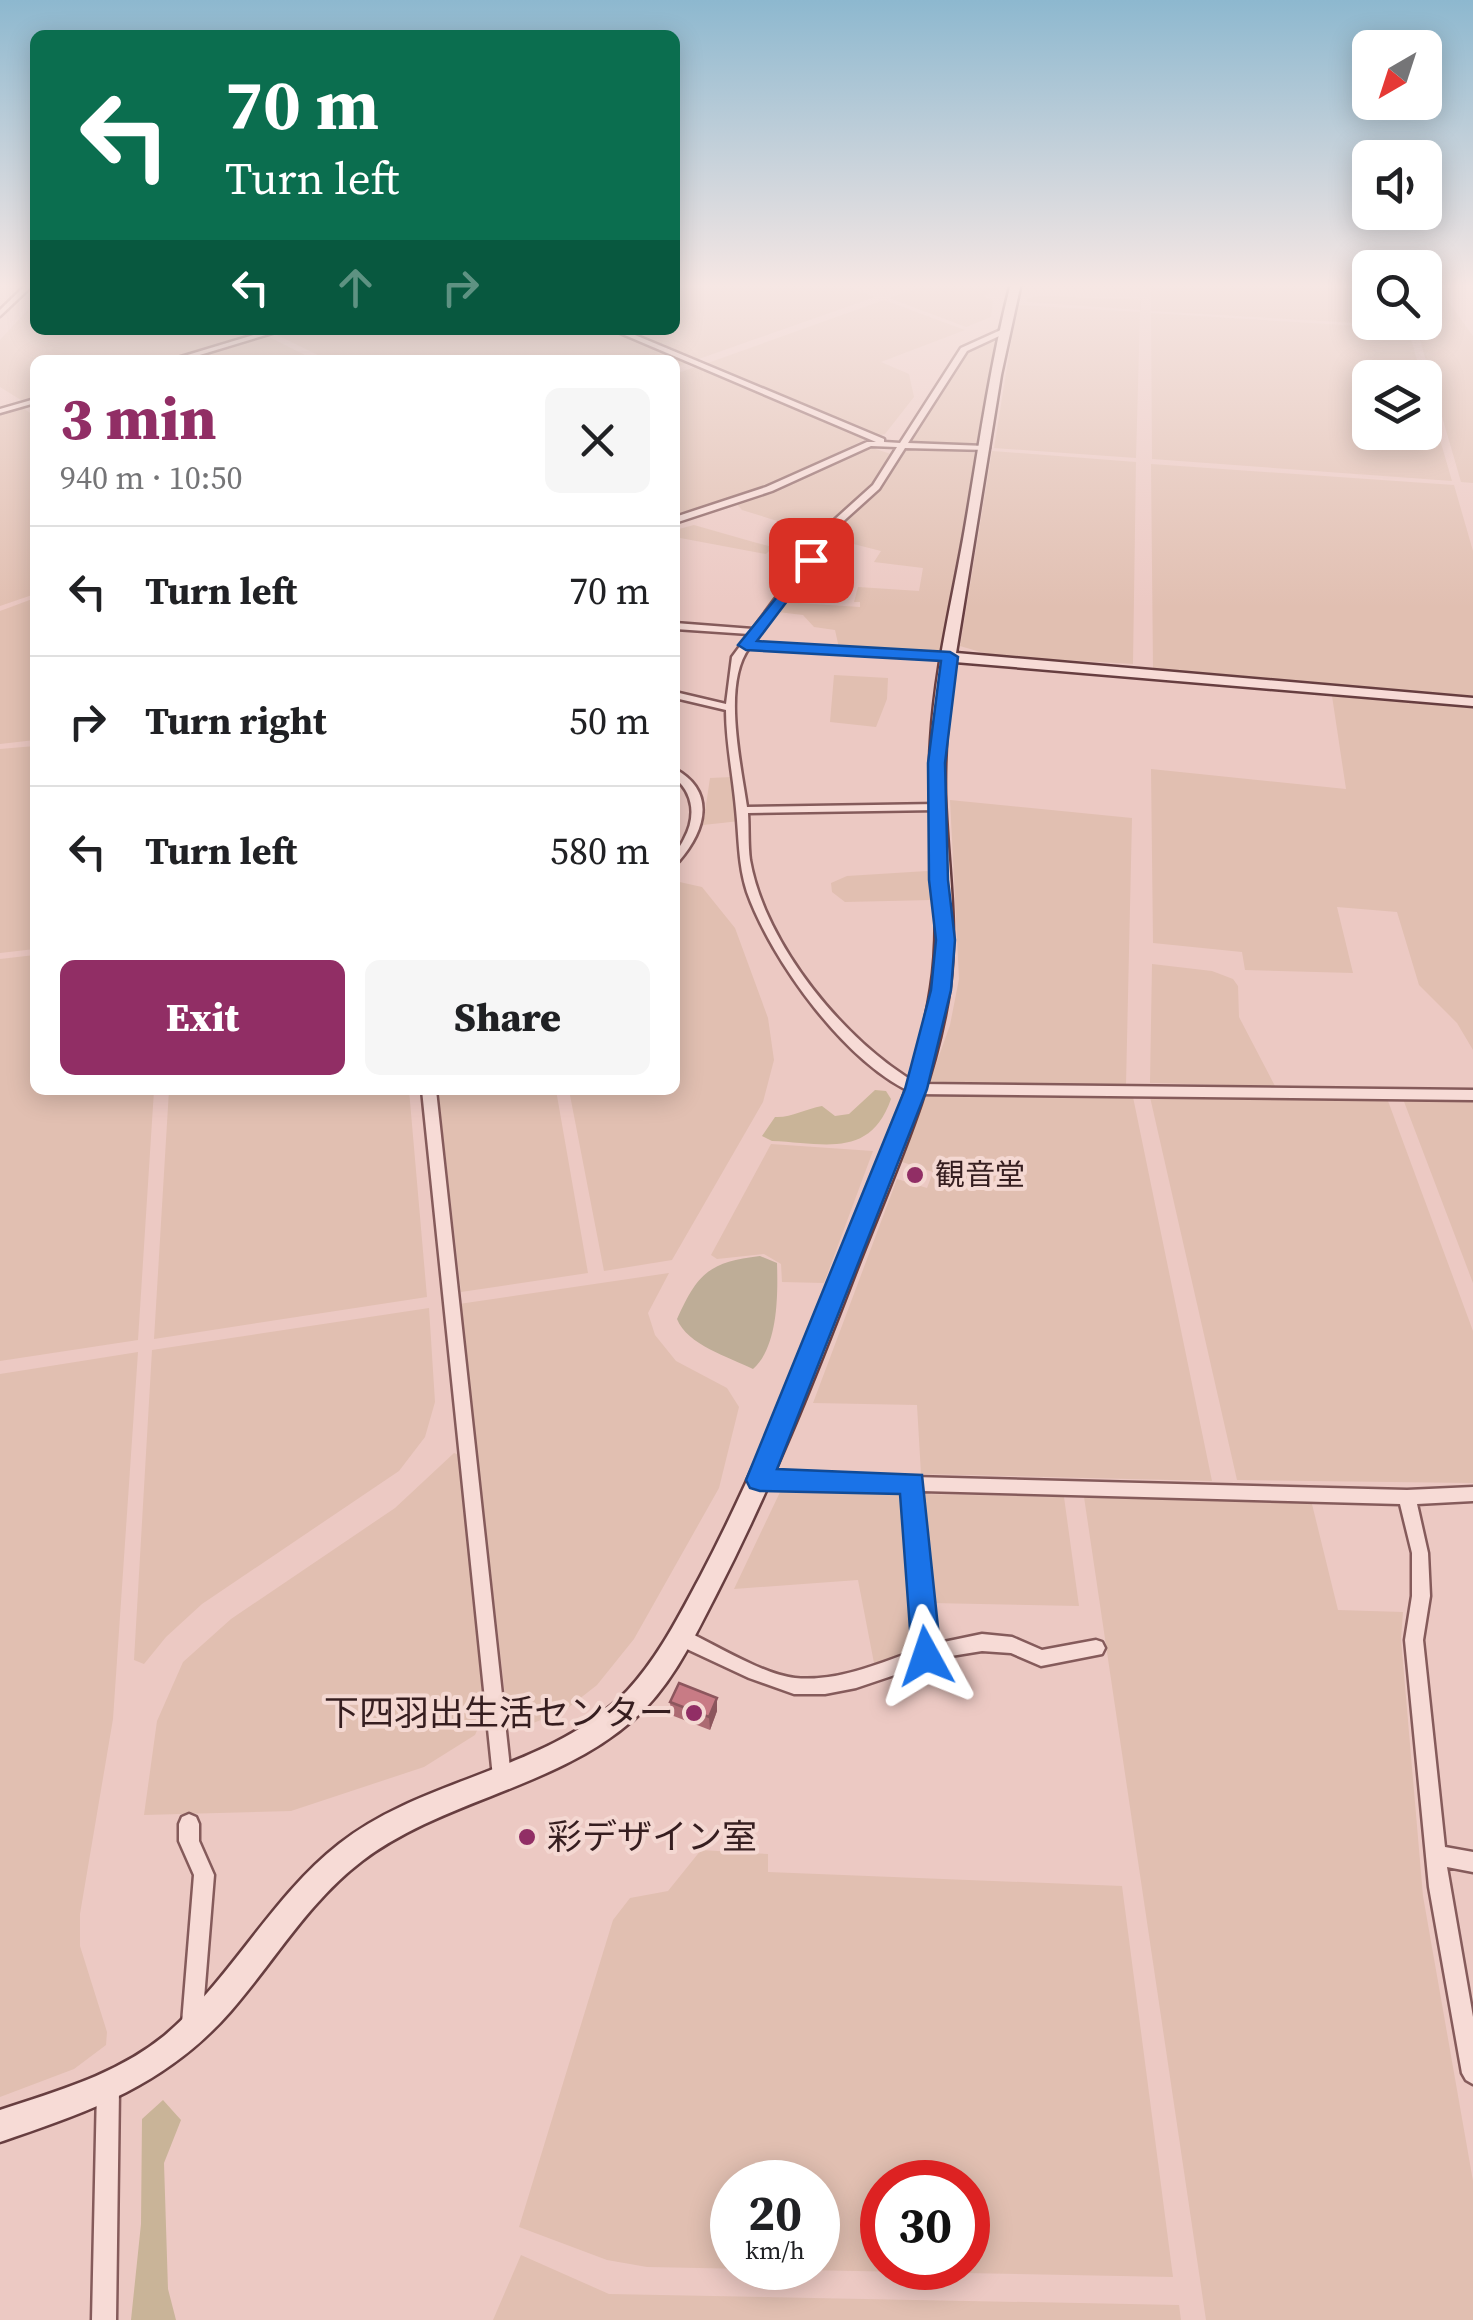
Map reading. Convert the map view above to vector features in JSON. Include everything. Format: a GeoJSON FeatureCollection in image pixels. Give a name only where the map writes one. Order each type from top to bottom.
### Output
{"type":"FeatureCollection","features":[{"type":"Feature","properties":{"kind":"street"},"geometry":{"type":"LineString","coordinates":[[762,391],[882,442]]}},
{"type":"Feature","properties":{"kind":"street"},"geometry":{"type":"LineString","coordinates":[[938,391],[876,487],[835,524],[737,657],[731,680],[745,864],[768,924],[795,968],[860,1049],[890,1078],[916,1089],[1473,1095]]}},
{"type":"Feature","properties":{"kind":"street"},"geometry":{"type":"LineString","coordinates":[[0,2126],[108,2090],[175,2046],[228,1992],[313,1886],[353,1850],[408,1815],[581,1744],[623,1712],[660,1673],[760,1480],[916,1089],[941,990],[946,940],[936,763],[995,391]]}},
{"type":"Feature","properties":{"kind":"street"},"geometry":{"type":"LineString","coordinates":[[0,411],[30,402]]}},
{"type":"Feature","properties":{"kind":"street"},"geometry":{"type":"LineString","coordinates":[[680,518],[769,488],[882,442],[985,448]]}},
{"type":"Feature","properties":{"kind":"street"},"geometry":{"type":"LineString","coordinates":[[680,626],[756,632]]}},
{"type":"Feature","properties":{"kind":"street"},"geometry":{"type":"LineString","coordinates":[[746,645],[950,657],[1473,702]]}},
{"type":"Feature","properties":{"kind":"street"},"geometry":{"type":"LineString","coordinates":[[680,695],[731,708]]}},
{"type":"Feature","properties":{"kind":"street"},"geometry":{"type":"LineString","coordinates":[[680,776],[697,790],[699,801],[693,830],[680,852]]}},
{"type":"Feature","properties":{"kind":"street"},"geometry":{"type":"LineString","coordinates":[[742,810],[938,807]]}},
{"type":"Feature","properties":{"kind":"street"},"geometry":{"type":"LineString","coordinates":[[430,1095],[502,1777]]}},
{"type":"Feature","properties":{"kind":"street"},"geometry":{"type":"LineString","coordinates":[[760,1480],[1408,1497],[1473,1494]]}},
{"type":"Feature","properties":{"kind":"street"},"geometry":{"type":"LineString","coordinates":[[913,1483],[926,1656]]}},
{"type":"Feature","properties":{"kind":"street"},"geometry":{"type":"LineString","coordinates":[[1408,1497],[1420,1553],[1422,1596],[1414,1640],[1436,1855],[1473,2072]]}},
{"type":"Feature","properties":{"kind":"street"},"geometry":{"type":"LineString","coordinates":[[680,1637],[791,1686],[824,1686],[926,1656],[999,1641],[1026,1648],[1041,1658],[1096,1648]]}},
{"type":"Feature","properties":{"kind":"street"},"geometry":{"type":"LineString","coordinates":[[189,1824],[189,1840],[204,1874],[192,2029]]}},
{"type":"Feature","properties":{"kind":"street"},"geometry":{"type":"LineString","coordinates":[[1436,1855],[1473,1862]]}},
{"type":"Feature","properties":{"kind":"street"},"geometry":{"type":"LineString","coordinates":[[104,2320],[108,2090]]}},
{"type":"Feature","properties":{"kind":"shaded area"},"geometry":{"type":"Polygon","coordinates":[[[7,391],[30,391],[30,400],[24,402],[7,391]]]}},
{"type":"Feature","properties":{"kind":"shaded area"},"geometry":{"type":"Polygon","coordinates":[[[680,391],[758,391],[868,438],[777,482],[680,515],[680,391]]]}},
{"type":"Feature","properties":{"kind":"shaded area"},"geometry":{"type":"Polygon","coordinates":[[[768,391],[913,391],[914,397],[885,434],[877,436],[768,391]]]}},
{"type":"Feature","properties":{"kind":"shaded area"},"geometry":{"type":"Polygon","coordinates":[[[942,391],[989,391],[980,444],[911,441],[942,391]]]}},
{"type":"Feature","properties":{"kind":"shaded area"},"geometry":{"type":"Polygon","coordinates":[[[1003,391],[1138,391],[1136,458],[994,448],[1003,391]]]}},
{"type":"Feature","properties":{"kind":"shaded area"},"geometry":{"type":"Polygon","coordinates":[[[1152,391],[1352,391],[1352,450],[1442,450],[1442,447],[1452,481],[1152,459],[1152,391]]]}},
{"type":"Feature","properties":{"kind":"shaded area"},"geometry":{"type":"Polygon","coordinates":[[[1442,391],[1473,391],[1473,483],[1461,482],[1442,416],[1442,391]]]}},
{"type":"Feature","properties":{"kind":"shaded area"},"geometry":{"type":"Polygon","coordinates":[[[21,407],[30,413],[30,596],[0,606],[0,414],[21,407]]]}},
{"type":"Feature","properties":{"kind":"shaded area"},"geometry":{"type":"Polygon","coordinates":[[[869,447],[891,454],[869,487],[823,535],[742,510],[736,503],[869,447]]]}},
{"type":"Feature","properties":{"kind":"shaded area"},"geometry":{"type":"Polygon","coordinates":[[[908,447],[978,453],[945,649],[938,653],[839,648],[835,630],[814,627],[803,615],[778,612],[782,602],[860,607],[860,602],[854,602],[858,587],[919,591],[923,568],[874,562],[881,551],[830,538],[880,489],[908,447]]]}},
{"type":"Feature","properties":{"kind":"shaded area"},"geometry":{"type":"Polygon","coordinates":[[[992,451],[1136,462],[1133,664],[994,656],[960,646],[992,451]]]}},
{"type":"Feature","properties":{"kind":"shaded area"},"geometry":{"type":"Polygon","coordinates":[[[1151,464],[1454,485],[1473,551],[1473,696],[1153,668],[1151,464]]]}},
{"type":"Feature","properties":{"kind":"shaded area"},"geometry":{"type":"Polygon","coordinates":[[[694,525],[773,547],[766,554],[680,538],[680,529],[694,525]]]}},
{"type":"Feature","properties":{"kind":"shaded area"},"geometry":{"type":"Polygon","coordinates":[[[30,600],[30,741],[0,744],[0,611],[30,600]]]}},
{"type":"Feature","properties":{"kind":"shaded area"},"geometry":{"type":"Polygon","coordinates":[[[834,675],[888,678],[887,699],[876,727],[830,722],[834,675]]]}},
{"type":"Feature","properties":{"kind":"shaded area"},"geometry":{"type":"Polygon","coordinates":[[[1332,696],[1473,708],[1473,1050],[1457,1023],[1419,985],[1397,912],[1337,907],[1353,973],[1245,970],[1242,952],[1153,943],[1151,769],[1346,789],[1332,696]]]}},
{"type":"Feature","properties":{"kind":"shaded area"},"geometry":{"type":"Polygon","coordinates":[[[30,746],[30,950],[0,953],[0,749],[30,746]]]}},
{"type":"Feature","properties":{"kind":"shaded area"},"geometry":{"type":"Polygon","coordinates":[[[732,777],[740,821],[703,825],[710,778],[732,777]]]}},
{"type":"Feature","properties":{"kind":"shaded area"},"geometry":{"type":"Polygon","coordinates":[[[950,800],[1132,818],[1126,1085],[929,1084],[950,1025],[959,979],[950,800]]]}},
{"type":"Feature","properties":{"kind":"shaded area"},"geometry":{"type":"Polygon","coordinates":[[[931,873],[932,900],[845,902],[832,892],[831,883],[847,876],[931,873]]]}},
{"type":"Feature","properties":{"kind":"shaded area"},"geometry":{"type":"Polygon","coordinates":[[[680,882],[702,887],[735,928],[768,1018],[774,1060],[763,1102],[672,1260],[604,1271],[570,1095],[680,1095],[680,882]]]}},
{"type":"Feature","properties":{"kind":"shaded area"},"geometry":{"type":"Polygon","coordinates":[[[30,956],[30,1095],[154,1095],[138,1340],[0,1361],[0,959],[30,956]]]}},
{"type":"Feature","properties":{"kind":"shaded area"},"geometry":{"type":"Polygon","coordinates":[[[1152,964],[1212,971],[1233,979],[1238,986],[1239,1017],[1275,1086],[1150,1083],[1152,964]]]}},
{"type":"Feature","properties":{"kind":"shaded area"},"geometry":{"type":"Polygon","coordinates":[[[875,1090],[886,1091],[891,1099],[882,1118],[858,1139],[827,1144],[772,1141],[762,1136],[775,1117],[822,1106],[835,1116],[849,1114],[875,1090]]]}},
{"type":"Feature","properties":{"kind":"shaded area"},"geometry":{"type":"Polygon","coordinates":[[[926,1094],[1133,1097],[1212,1481],[921,1474],[917,1405],[813,1403],[897,1179],[927,1188],[933,1172],[902,1162],[926,1094]]]}},
{"type":"Feature","properties":{"kind":"shaded area"},"geometry":{"type":"Polygon","coordinates":[[[169,1095],[409,1095],[427,1297],[154,1339],[169,1095]]]}},
{"type":"Feature","properties":{"kind":"shaded area"},"geometry":{"type":"Polygon","coordinates":[[[439,1095],[557,1095],[588,1273],[461,1292],[439,1095]]]}},
{"type":"Feature","properties":{"kind":"shaded area"},"geometry":{"type":"Polygon","coordinates":[[[1150,1097],[1388,1101],[1473,1331],[1473,1483],[1237,1480],[1150,1097]]]}},
{"type":"Feature","properties":{"kind":"shaded area"},"geometry":{"type":"Polygon","coordinates":[[[1403,1099],[1473,1100],[1473,1283],[1403,1099]]]}},
{"type":"Feature","properties":{"kind":"shaded area"},"geometry":{"type":"Polygon","coordinates":[[[771,1144],[873,1151],[824,1283],[782,1282],[781,1264],[764,1254],[717,1259],[711,1255],[771,1144]]]}},
{"type":"Feature","properties":{"kind":"shaded area"},"geometry":{"type":"Polygon","coordinates":[[[760,1256],[777,1263],[776,1305],[767,1348],[753,1369],[699,1343],[677,1319],[707,1272],[728,1262],[760,1256]]]}},
{"type":"Feature","properties":{"kind":"shaded area"},"geometry":{"type":"Polygon","coordinates":[[[669,1273],[648,1313],[655,1335],[676,1361],[727,1388],[739,1407],[719,1488],[634,1639],[597,1685],[564,1711],[528,1725],[508,1720],[459,1304],[669,1273]]]}},
{"type":"Feature","properties":{"kind":"shaded area"},"geometry":{"type":"Polygon","coordinates":[[[429,1308],[435,1402],[425,1437],[399,1471],[202,1604],[144,1664],[134,1660],[152,1350],[429,1308]]]}},
{"type":"Feature","properties":{"kind":"shaded area"},"geometry":{"type":"Polygon","coordinates":[[[138,1352],[113,1719],[80,1914],[80,1946],[107,2032],[106,2045],[74,2069],[0,2097],[0,1374],[138,1352]]]}},
{"type":"Feature","properties":{"kind":"shaded area"},"geometry":{"type":"Polygon","coordinates":[[[454,1453],[460,1455],[484,1715],[475,1735],[424,1767],[291,1811],[144,1815],[157,1721],[183,1662],[231,1619],[395,1508],[454,1453]]]}},
{"type":"Feature","properties":{"kind":"shaded area"},"geometry":{"type":"Polygon","coordinates":[[[781,1490],[898,1493],[907,1503],[916,1651],[874,1663],[858,1580],[734,1589],[781,1490]]]}},
{"type":"Feature","properties":{"kind":"shaded area"},"geometry":{"type":"Polygon","coordinates":[[[923,1494],[1064,1497],[1079,1606],[930,1603],[923,1494]]]}},
{"type":"Feature","properties":{"kind":"shaded area"},"geometry":{"type":"Polygon","coordinates":[[[1084,1497],[1311,1500],[1338,1610],[1403,1612],[1401,1639],[1423,1896],[1473,2181],[1473,2320],[1206,2320],[1084,1497]]]}},
{"type":"Feature","properties":{"kind":"shaded area"},"geometry":{"type":"Polygon","coordinates":[[[701,1850],[768,1854],[768,1872],[1122,1886],[1173,2277],[990,2274],[990,2160],[860,2160],[860,2271],[840,2271],[840,2160],[710,2160],[710,2268],[647,2267],[607,2260],[519,2227],[613,1920],[630,1898],[668,1891],[701,1850]]]}},
{"type":"Feature","properties":{"kind":"shaded area"},"geometry":{"type":"Polygon","coordinates":[[[163,2100],[181,2120],[164,2163],[168,2289],[176,2320],[131,2320],[141,2224],[142,2119],[163,2100]]]}},
{"type":"Feature","properties":{"kind":"shaded area"},"geometry":{"type":"Polygon","coordinates":[[[521,2255],[609,2294],[1179,2305],[1181,2320],[493,2320],[521,2255]]]}},
{"type":"Feature","properties":{"kind":"building"},"geometry":{"type":"Polygon","coordinates":[[[679,1683],[717,1698],[709,1717],[670,1702],[679,1683]]]}},
{"type":"Feature","properties":{"kind":"place","name":"観音堂"},"geometry":{"type":"Point","coordinates":[915,1175]}},
{"type":"Feature","properties":{"kind":"place","name":"下四羽出生活センター"},"geometry":{"type":"Point","coordinates":[694,1713]}},
{"type":"Feature","properties":{"kind":"place","name":"彩デザイン室"},"geometry":{"type":"Point","coordinates":[527,1837]}},
{"type":"Feature","properties":{"kind":"route"},"geometry":{"type":"LineString","coordinates":[[811,560],[746,645],[950,657],[936,763],[939,880],[946,940],[941,990],[916,1089],[792,1409],[760,1480],[913,1483],[926,1656]]}}]}
